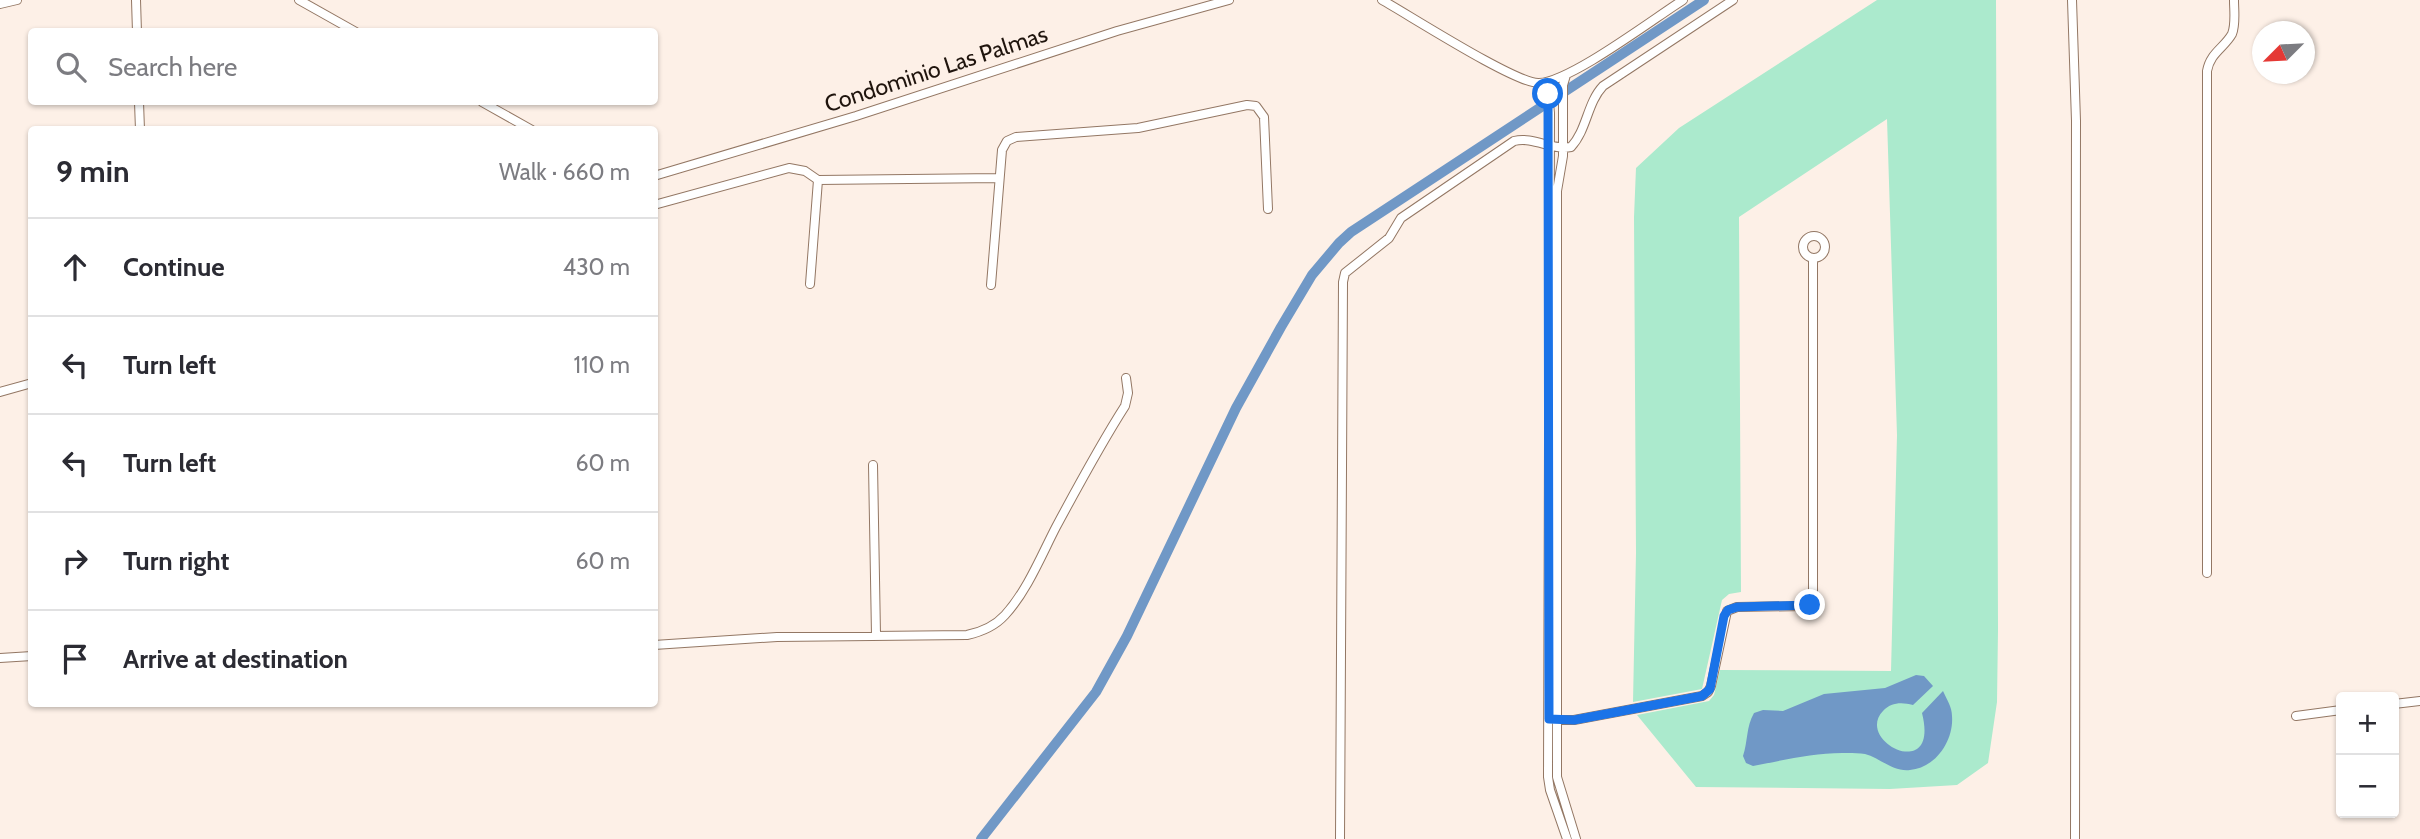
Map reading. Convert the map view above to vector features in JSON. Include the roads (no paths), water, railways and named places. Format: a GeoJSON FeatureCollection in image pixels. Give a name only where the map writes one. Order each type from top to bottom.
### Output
{"type":"FeatureCollection","features":[{"type":"Feature","properties":{"kind":"street"},"geometry":{"type":"LineString","coordinates":[[0,4],[17,0]]}},
{"type":"Feature","properties":{"kind":"street"},"geometry":{"type":"LineString","coordinates":[[136,0],[137,28]]}},
{"type":"Feature","properties":{"kind":"street"},"geometry":{"type":"LineString","coordinates":[[299,0],[349,28]]}},
{"type":"Feature","properties":{"kind":"street","name":"Condominio Las Palmas"},"geometry":{"type":"LineString","coordinates":[[658,175],[856,116],[1117,31],[1229,0]]}},
{"type":"Feature","properties":{"kind":"street"},"geometry":{"type":"LineString","coordinates":[[1382,0],[1505,71],[1528,81],[1544,83],[1566,75],[1683,0]]}},
{"type":"Feature","properties":{"kind":"street"},"geometry":{"type":"LineString","coordinates":[[1340,839],[1345,272],[1389,238],[1401,218],[1514,141],[1524,138],[1569,148],[1575,143],[1595,97],[1603,86],[1733,0]]}},
{"type":"Feature","properties":{"kind":"street"},"geometry":{"type":"LineString","coordinates":[[2072,0],[2076,121],[2076,839]]}},
{"type":"Feature","properties":{"kind":"street"},"geometry":{"type":"LineString","coordinates":[[2207,573],[2207,71],[2211,58],[2233,30],[2234,0]]}},
{"type":"Feature","properties":{"kind":"street"},"geometry":{"type":"LineString","coordinates":[[1566,75],[1562,90],[1563,148],[1557,191],[1553,720],[1549,783],[1567,839]]}},
{"type":"Feature","properties":{"kind":"street"},"geometry":{"type":"LineString","coordinates":[[1544,83],[1550,113],[1548,144],[1553,720],[1558,782],[1576,839]]}},
{"type":"Feature","properties":{"kind":"street"},"geometry":{"type":"LineString","coordinates":[[991,285],[1003,147],[1007,141],[1016,137],[1138,128],[1251,104],[1259,108],[1264,117],[1268,209]]}},
{"type":"Feature","properties":{"kind":"street"},"geometry":{"type":"LineString","coordinates":[[139,105],[140,126]]}},
{"type":"Feature","properties":{"kind":"street"},"geometry":{"type":"LineString","coordinates":[[487,105],[526,126]]}},
{"type":"Feature","properties":{"kind":"street"},"geometry":{"type":"LineString","coordinates":[[658,204],[783,169],[800,169],[818,180],[999,178]]}},
{"type":"Feature","properties":{"kind":"street"},"geometry":{"type":"LineString","coordinates":[[810,284],[818,180]]}},
{"type":"Feature","properties":{"kind":"street"},"geometry":{"type":"LineString","coordinates":[[1553,720],[1574,720],[1702,696],[1710,689],[1724,616],[1728,610],[1737,607],[1805,606],[1813,601],[1813,258]]}},
{"type":"Feature","properties":{"kind":"street"},"geometry":{"type":"LineString","coordinates":[[658,645],[777,637],[967,635],[988,628],[1006,614],[1034,570],[1084,475],[1125,406],[1129,393],[1126,378]]}},
{"type":"Feature","properties":{"kind":"street"},"geometry":{"type":"LineString","coordinates":[[0,392],[28,384]]}},
{"type":"Feature","properties":{"kind":"street"},"geometry":{"type":"LineString","coordinates":[[873,465],[876,635]]}},
{"type":"Feature","properties":{"kind":"street"},"geometry":{"type":"LineString","coordinates":[[0,658],[28,656]]}},
{"type":"Feature","properties":{"kind":"street"},"geometry":{"type":"LineString","coordinates":[[2399,703],[2420,701]]}},
{"type":"Feature","properties":{"kind":"street"},"geometry":{"type":"LineString","coordinates":[[2296,716],[2336,711]]}},
{"type":"Feature","properties":{"kind":"water"},"geometry":{"type":"Polygon","coordinates":[[[1916,675],[1924,676],[1933,686],[1913,705],[1905,703],[1886,708],[1877,723],[1879,734],[1887,744],[1898,750],[1910,751],[1919,747],[1924,735],[1922,713],[1943,691],[1952,716],[1950,735],[1941,752],[1927,764],[1904,770],[1865,754],[1852,753],[1812,755],[1753,766],[1746,763],[1743,756],[1754,713],[1763,710],[1783,711],[1824,694],[1885,688],[1916,675]]]}},
{"type":"Feature","properties":{"kind":"waterway"},"geometry":{"type":"LineString","coordinates":[[981,839],[1096,692],[1127,636],[1236,408],[1312,275],[1339,243],[1351,232],[1704,0]]}}]}
